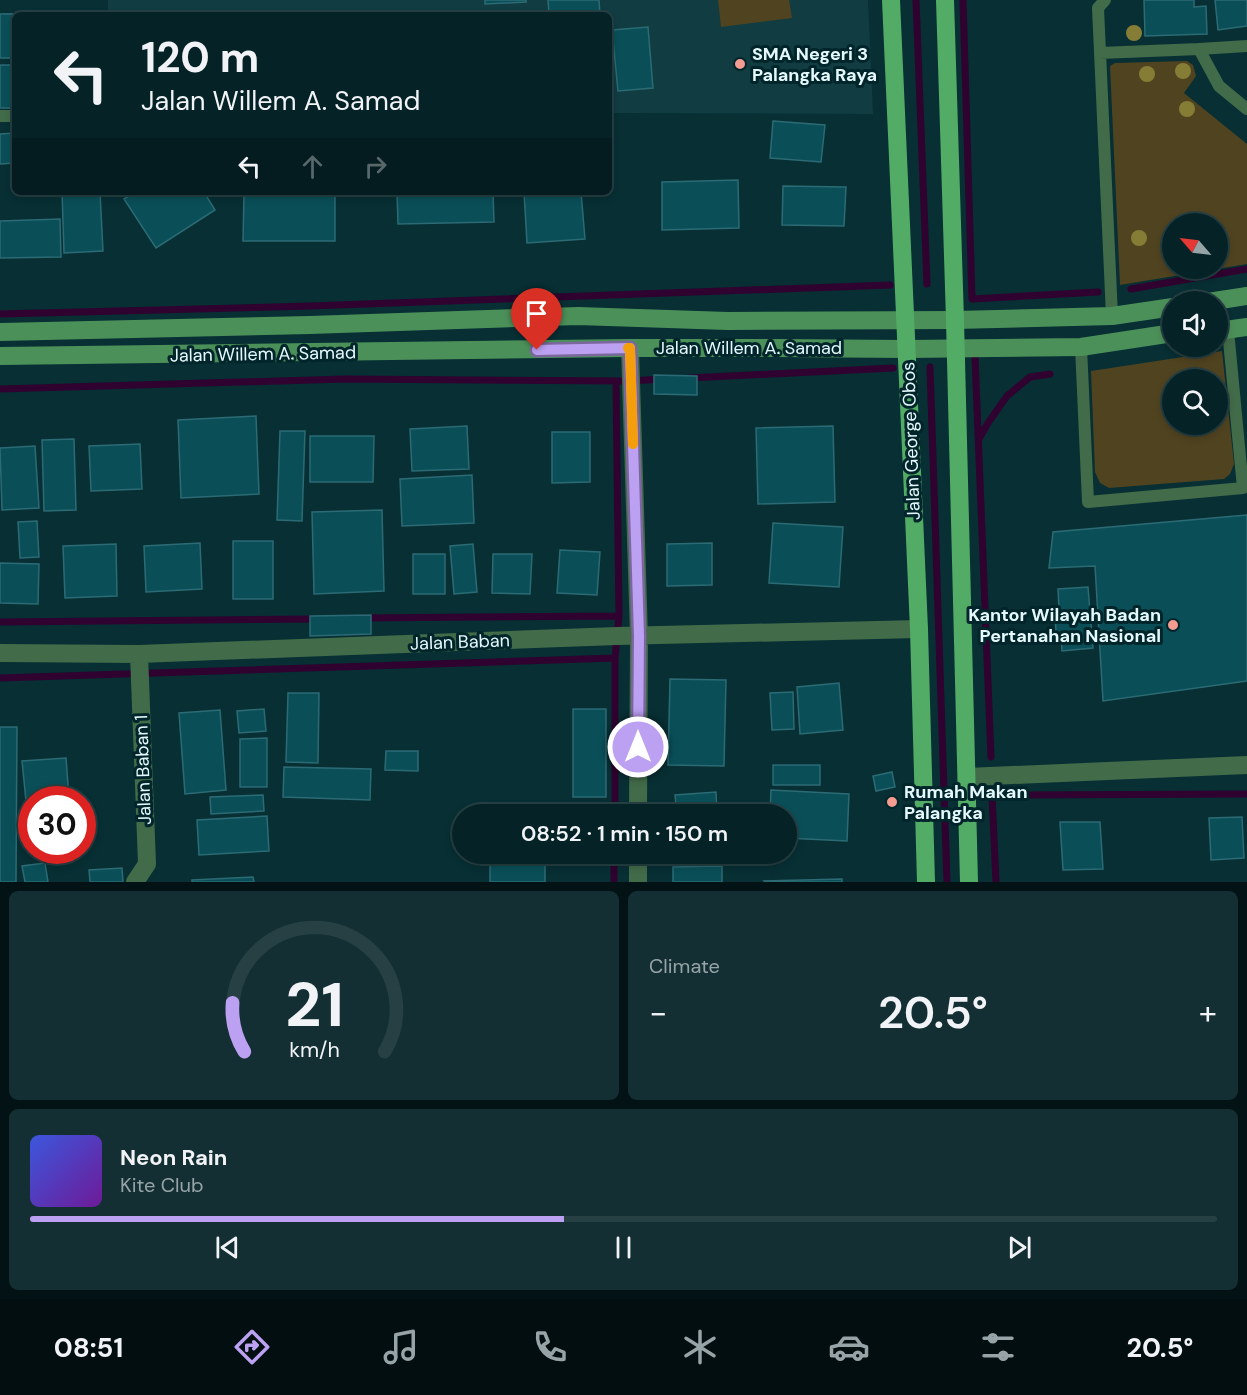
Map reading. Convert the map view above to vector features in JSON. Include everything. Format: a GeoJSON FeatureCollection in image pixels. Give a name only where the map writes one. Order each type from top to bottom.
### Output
{"type":"FeatureCollection","features":[{"type":"Feature","properties":{"kind":"main road","name":"Jalan George Obos"},"geometry":{"type":"LineString","coordinates":[[891,0],[919,628],[926,882]]}},
{"type":"Feature","properties":{"kind":"main road"},"geometry":{"type":"LineString","coordinates":[[945,0],[969,882]]}},
{"type":"Feature","properties":{"kind":"main road"},"geometry":{"type":"LineString","coordinates":[[1228,299],[1247,296]]}},
{"type":"Feature","properties":{"kind":"main road","name":"Jalan Willem A. Samad"},"geometry":{"type":"LineString","coordinates":[[0,332],[578,316],[728,321],[955,320],[1112,316],[1162,309]]}},
{"type":"Feature","properties":{"kind":"main road"},"geometry":{"type":"LineString","coordinates":[[279,326],[279,354]]}},
{"type":"Feature","properties":{"kind":"main road"},"geometry":{"type":"LineString","coordinates":[[1228,330],[1247,327]]}},
{"type":"Feature","properties":{"kind":"main road","name":"Jalan Willem A. Samad"},"geometry":{"type":"LineString","coordinates":[[0,357],[630,348],[1081,347],[1162,335]]}},
{"type":"Feature","properties":{"kind":"street"},"geometry":{"type":"LineString","coordinates":[[630,348],[639,636],[638,804]]}},
{"type":"Feature","properties":{"kind":"street","name":"Jalan Baban"},"geometry":{"type":"LineString","coordinates":[[0,653],[139,654],[919,628]]}},
{"type":"Feature","properties":{"kind":"street","name":"Jalan Baban 1"},"geometry":{"type":"LineString","coordinates":[[135,882],[147,864],[139,654]]}},
{"type":"Feature","properties":{"kind":"street"},"geometry":{"type":"LineString","coordinates":[[967,777],[1247,765]]}},
{"type":"Feature","properties":{"kind":"street"},"geometry":{"type":"LineString","coordinates":[[638,864],[638,882]]}},
{"type":"Feature","properties":{"kind":"lane"},"geometry":{"type":"LineString","coordinates":[[1105,0],[1098,8],[1112,316]]}},
{"type":"Feature","properties":{"kind":"lane"},"geometry":{"type":"LineString","coordinates":[[1100,53],[1247,46]]}},
{"type":"Feature","properties":{"kind":"lane"},"geometry":{"type":"LineString","coordinates":[[1199,49],[1219,86],[1247,109]]}},
{"type":"Feature","properties":{"kind":"lane"},"geometry":{"type":"LineString","coordinates":[[1081,347],[1088,502],[1245,488],[1227,357]]}},
{"type":"Feature","properties":{"kind":"shaded area","name":"SMA Negeri 3 Palangka Raya"},"geometry":{"type":"Polygon","coordinates":[[[108,0],[868,0],[873,114],[612,113],[612,12],[108,12],[108,0]]]}},
{"type":"Feature","properties":{"kind":"shaded area"},"geometry":{"type":"Polygon","coordinates":[[[718,0],[789,0],[792,18],[721,27],[718,0]]]}},
{"type":"Feature","properties":{"kind":"shaded area"},"geometry":{"type":"Polygon","coordinates":[[[1187,61],[1193,65],[1196,76],[1184,93],[1247,144],[1247,264],[1228,267],[1228,213],[1162,213],[1162,278],[1120,285],[1110,66],[1115,63],[1187,61]]]}},
{"type":"Feature","properties":{"kind":"shaded area"},"geometry":{"type":"Polygon","coordinates":[[[1183,357],[1223,357],[1224,369],[1162,369],[1162,435],[1228,435],[1228,408],[1234,464],[1230,474],[1224,479],[1109,488],[1100,483],[1095,472],[1091,371],[1183,357]]]}},
{"type":"Feature","properties":{"kind":"building"},"geometry":{"type":"Polygon","coordinates":[[[485,0],[526,0],[526,2],[485,4],[485,0]]]}},
{"type":"Feature","properties":{"kind":"building"},"geometry":{"type":"Polygon","coordinates":[[[548,0],[599,0],[600,12],[549,12],[548,0]]]}},
{"type":"Feature","properties":{"kind":"building"},"geometry":{"type":"Polygon","coordinates":[[[1144,0],[1194,0],[1194,7],[1206,6],[1207,34],[1145,36],[1144,0]]]}},
{"type":"Feature","properties":{"kind":"building"},"geometry":{"type":"Polygon","coordinates":[[[1215,0],[1247,0],[1247,26],[1218,30],[1215,0]]]}},
{"type":"Feature","properties":{"kind":"building"},"geometry":{"type":"Polygon","coordinates":[[[0,14],[12,14],[12,58],[0,58],[0,14]]]}},
{"type":"Feature","properties":{"kind":"building"},"geometry":{"type":"Polygon","coordinates":[[[648,27],[653,88],[618,91],[612,30],[648,27]]]}},
{"type":"Feature","properties":{"kind":"building"},"geometry":{"type":"Polygon","coordinates":[[[0,65],[12,65],[12,108],[0,108],[0,65]]]}},
{"type":"Feature","properties":{"kind":"building"},"geometry":{"type":"Polygon","coordinates":[[[773,121],[825,125],[821,162],[770,158],[773,121]]]}},
{"type":"Feature","properties":{"kind":"building"},"geometry":{"type":"Polygon","coordinates":[[[12,133],[12,163],[0,164],[0,134],[12,133]]]}},
{"type":"Feature","properties":{"kind":"building"},"geometry":{"type":"Polygon","coordinates":[[[738,180],[739,228],[662,230],[662,182],[738,180]]]}},
{"type":"Feature","properties":{"kind":"building"},"geometry":{"type":"Polygon","coordinates":[[[783,186],[846,187],[844,226],[782,225],[783,186]]]}},
{"type":"Feature","properties":{"kind":"building"},"geometry":{"type":"Polygon","coordinates":[[[62,195],[100,195],[103,251],[64,253],[62,195]]]}},
{"type":"Feature","properties":{"kind":"building"},"geometry":{"type":"Polygon","coordinates":[[[130,195],[206,195],[215,210],[156,248],[124,199],[130,195]]]}},
{"type":"Feature","properties":{"kind":"building"},"geometry":{"type":"Polygon","coordinates":[[[244,195],[335,195],[335,241],[243,241],[244,195]]]}},
{"type":"Feature","properties":{"kind":"building"},"geometry":{"type":"Polygon","coordinates":[[[397,195],[493,195],[494,222],[398,224],[397,195]]]}},
{"type":"Feature","properties":{"kind":"building"},"geometry":{"type":"Polygon","coordinates":[[[524,195],[581,195],[585,239],[527,243],[524,195]]]}},
{"type":"Feature","properties":{"kind":"building"},"geometry":{"type":"Polygon","coordinates":[[[60,219],[61,257],[0,258],[0,221],[60,219]]]}},
{"type":"Feature","properties":{"kind":"building"},"geometry":{"type":"Polygon","coordinates":[[[654,375],[697,376],[697,395],[654,394],[654,375]]]}},
{"type":"Feature","properties":{"kind":"building"},"geometry":{"type":"Polygon","coordinates":[[[256,416],[259,494],[181,498],[178,420],[256,416]]]}},
{"type":"Feature","properties":{"kind":"building"},"geometry":{"type":"Polygon","coordinates":[[[467,426],[469,469],[412,471],[410,429],[467,426]]]}},
{"type":"Feature","properties":{"kind":"building"},"geometry":{"type":"Polygon","coordinates":[[[833,426],[835,502],[758,504],[756,428],[833,426]]]}},
{"type":"Feature","properties":{"kind":"building"},"geometry":{"type":"Polygon","coordinates":[[[280,431],[305,431],[302,521],[277,520],[280,431]]]}},
{"type":"Feature","properties":{"kind":"building"},"geometry":{"type":"Polygon","coordinates":[[[552,432],[590,432],[590,482],[552,483],[552,432]]]}},
{"type":"Feature","properties":{"kind":"building"},"geometry":{"type":"Polygon","coordinates":[[[310,436],[374,436],[373,482],[310,482],[310,436]]]}},
{"type":"Feature","properties":{"kind":"building"},"geometry":{"type":"Polygon","coordinates":[[[74,439],[76,510],[44,511],[42,440],[74,439]]]}},
{"type":"Feature","properties":{"kind":"building"},"geometry":{"type":"Polygon","coordinates":[[[140,444],[142,489],[91,491],[89,446],[140,444]]]}},
{"type":"Feature","properties":{"kind":"building"},"geometry":{"type":"Polygon","coordinates":[[[35,446],[39,508],[2,510],[0,448],[35,446]]]}},
{"type":"Feature","properties":{"kind":"building"},"geometry":{"type":"Polygon","coordinates":[[[472,475],[474,523],[402,526],[400,479],[472,475]]]}},
{"type":"Feature","properties":{"kind":"building"},"geometry":{"type":"Polygon","coordinates":[[[382,510],[384,591],[314,594],[312,512],[382,510]]]}},
{"type":"Feature","properties":{"kind":"building","name":"Kantor Wilayah Badan Pertanahan Nasional"},"geometry":{"type":"Polygon","coordinates":[[[1247,515],[1247,681],[1103,701],[1095,566],[1049,568],[1053,532],[1247,515]]]}},
{"type":"Feature","properties":{"kind":"building"},"geometry":{"type":"Polygon","coordinates":[[[37,521],[39,557],[20,558],[18,522],[37,521]]]}},
{"type":"Feature","properties":{"kind":"building"},"geometry":{"type":"Polygon","coordinates":[[[773,523],[843,527],[839,587],[769,583],[773,523]]]}},
{"type":"Feature","properties":{"kind":"building"},"geometry":{"type":"Polygon","coordinates":[[[233,541],[273,541],[273,599],[233,599],[233,541]]]}},
{"type":"Feature","properties":{"kind":"building"},"geometry":{"type":"Polygon","coordinates":[[[200,543],[202,589],[146,592],[144,546],[200,543]]]}},
{"type":"Feature","properties":{"kind":"building"},"geometry":{"type":"Polygon","coordinates":[[[712,543],[712,585],[667,586],[667,544],[712,543]]]}},
{"type":"Feature","properties":{"kind":"building"},"geometry":{"type":"Polygon","coordinates":[[[116,544],[117,596],[65,598],[63,546],[116,544]]]}},
{"type":"Feature","properties":{"kind":"building"},"geometry":{"type":"Polygon","coordinates":[[[473,544],[477,592],[454,594],[450,546],[473,544]]]}},
{"type":"Feature","properties":{"kind":"building"},"geometry":{"type":"Polygon","coordinates":[[[560,550],[600,552],[597,595],[557,593],[560,550]]]}},
{"type":"Feature","properties":{"kind":"building"},"geometry":{"type":"Polygon","coordinates":[[[413,554],[445,554],[445,594],[413,594],[413,554]]]}},
{"type":"Feature","properties":{"kind":"building"},"geometry":{"type":"Polygon","coordinates":[[[493,554],[532,554],[530,594],[492,593],[493,554]]]}},
{"type":"Feature","properties":{"kind":"building"},"geometry":{"type":"Polygon","coordinates":[[[0,563],[39,564],[38,604],[0,603],[0,563]]]}},
{"type":"Feature","properties":{"kind":"building"},"geometry":{"type":"Polygon","coordinates":[[[1088,587],[1093,648],[1062,651],[1061,633],[1056,633],[1055,611],[1059,610],[1058,589],[1088,587]]]}},
{"type":"Feature","properties":{"kind":"building"},"geometry":{"type":"Polygon","coordinates":[[[371,615],[371,634],[310,636],[310,616],[371,615]]]}},
{"type":"Feature","properties":{"kind":"building"},"geometry":{"type":"Polygon","coordinates":[[[670,679],[726,680],[724,766],[668,765],[670,679]]]}},
{"type":"Feature","properties":{"kind":"building"},"geometry":{"type":"Polygon","coordinates":[[[839,683],[843,730],[800,734],[797,687],[839,683]]]}},
{"type":"Feature","properties":{"kind":"building"},"geometry":{"type":"Polygon","coordinates":[[[793,692],[794,729],[772,730],[770,693],[793,692]]]}},
{"type":"Feature","properties":{"kind":"building"},"geometry":{"type":"Polygon","coordinates":[[[288,693],[319,693],[318,763],[286,762],[288,693]]]}},
{"type":"Feature","properties":{"kind":"building"},"geometry":{"type":"Polygon","coordinates":[[[264,709],[266,731],[239,733],[237,711],[264,709]]]}},
{"type":"Feature","properties":{"kind":"building"},"geometry":{"type":"Polygon","coordinates":[[[573,709],[606,709],[606,797],[573,797],[573,709]]]}},
{"type":"Feature","properties":{"kind":"building"},"geometry":{"type":"Polygon","coordinates":[[[220,710],[226,790],[185,794],[179,713],[220,710]]]}},
{"type":"Feature","properties":{"kind":"building"},"geometry":{"type":"Polygon","coordinates":[[[0,727],[17,727],[16,882],[0,882],[0,727]]]}},
{"type":"Feature","properties":{"kind":"building"},"geometry":{"type":"Polygon","coordinates":[[[267,738],[267,787],[240,787],[240,739],[267,738]]]}},
{"type":"Feature","properties":{"kind":"building"},"geometry":{"type":"Polygon","coordinates":[[[386,751],[418,751],[418,771],[385,770],[386,751]]]}},
{"type":"Feature","properties":{"kind":"building"},"geometry":{"type":"Polygon","coordinates":[[[66,758],[68,786],[24,786],[22,761],[66,758]]]}},
{"type":"Feature","properties":{"kind":"building"},"geometry":{"type":"Polygon","coordinates":[[[773,765],[820,765],[820,785],[773,785],[773,765]]]}},
{"type":"Feature","properties":{"kind":"building"},"geometry":{"type":"Polygon","coordinates":[[[284,767],[371,769],[370,800],[283,797],[284,767]]]}},
{"type":"Feature","properties":{"kind":"building"},"geometry":{"type":"Polygon","coordinates":[[[892,772],[895,787],[876,791],[873,776],[892,772]]]}},
{"type":"Feature","properties":{"kind":"building"},"geometry":{"type":"Polygon","coordinates":[[[771,790],[849,794],[847,841],[797,839],[797,804],[770,804],[771,790]]]}},
{"type":"Feature","properties":{"kind":"building"},"geometry":{"type":"Polygon","coordinates":[[[716,792],[717,804],[676,804],[675,795],[716,792]]]}},
{"type":"Feature","properties":{"kind":"building"},"geometry":{"type":"Polygon","coordinates":[[[263,795],[264,811],[211,814],[210,797],[263,795]]]}},
{"type":"Feature","properties":{"kind":"building"},"geometry":{"type":"Polygon","coordinates":[[[267,816],[269,851],[199,855],[197,820],[267,816]]]}},
{"type":"Feature","properties":{"kind":"building"},"geometry":{"type":"Polygon","coordinates":[[[1242,817],[1244,858],[1211,860],[1209,818],[1242,817]]]}},
{"type":"Feature","properties":{"kind":"building"},"geometry":{"type":"Polygon","coordinates":[[[1060,822],[1100,822],[1103,869],[1063,870],[1060,822]]]}},
{"type":"Feature","properties":{"kind":"building"},"geometry":{"type":"Polygon","coordinates":[[[45,864],[48,882],[25,882],[22,866],[45,864]]]}},
{"type":"Feature","properties":{"kind":"building"},"geometry":{"type":"Polygon","coordinates":[[[490,864],[545,864],[545,882],[490,882],[490,864]]]}},
{"type":"Feature","properties":{"kind":"building"},"geometry":{"type":"Polygon","coordinates":[[[722,866],[722,882],[673,882],[673,867],[722,866]]]}},
{"type":"Feature","properties":{"kind":"building"},"geometry":{"type":"Polygon","coordinates":[[[122,868],[123,882],[90,882],[89,870],[122,868]]]}},
{"type":"Feature","properties":{"kind":"building"},"geometry":{"type":"Polygon","coordinates":[[[253,877],[254,882],[192,882],[192,880],[253,877]]]}},
{"type":"Feature","properties":{"kind":"building"},"geometry":{"type":"Polygon","coordinates":[[[842,879],[842,882],[764,881],[842,879]]]}},
{"type":"Feature","properties":{"kind":"waterway"},"geometry":{"type":"LineString","coordinates":[[916,0],[927,284]]}},
{"type":"Feature","properties":{"kind":"waterway"},"geometry":{"type":"LineString","coordinates":[[963,0],[972,299],[1098,292]]}},
{"type":"Feature","properties":{"kind":"waterway"},"geometry":{"type":"LineString","coordinates":[[1131,289],[1247,269]]}},
{"type":"Feature","properties":{"kind":"waterway"},"geometry":{"type":"LineString","coordinates":[[0,314],[310,306],[890,285]]}},
{"type":"Feature","properties":{"kind":"waterway"},"geometry":{"type":"LineString","coordinates":[[975,357],[991,757]]}},
{"type":"Feature","properties":{"kind":"waterway"},"geometry":{"type":"LineString","coordinates":[[930,367],[947,882]]}},
{"type":"Feature","properties":{"kind":"waterway"},"geometry":{"type":"LineString","coordinates":[[689,378],[893,368]]}},
{"type":"Feature","properties":{"kind":"waterway"},"geometry":{"type":"LineString","coordinates":[[979,439],[1007,396],[1030,377],[1050,374]]}},
{"type":"Feature","properties":{"kind":"waterway"},"geometry":{"type":"LineString","coordinates":[[0,389],[345,379],[631,381],[663,379]]}},
{"type":"Feature","properties":{"kind":"waterway"},"geometry":{"type":"LineString","coordinates":[[363,618],[619,616],[616,381]]}},
{"type":"Feature","properties":{"kind":"waterway"},"geometry":{"type":"LineString","coordinates":[[615,658],[619,616]]}},
{"type":"Feature","properties":{"kind":"waterway"},"geometry":{"type":"LineString","coordinates":[[0,622],[318,619]]}},
{"type":"Feature","properties":{"kind":"waterway"},"geometry":{"type":"LineString","coordinates":[[0,678],[615,658],[615,804]]}},
{"type":"Feature","properties":{"kind":"waterway"},"geometry":{"type":"LineString","coordinates":[[996,882],[992,795],[1247,794]]}},
{"type":"Feature","properties":{"kind":"waterway"},"geometry":{"type":"LineString","coordinates":[[614,864],[614,882]]}},
{"type":"Feature","properties":{"kind":"slow traffic"},"geometry":{"type":"LineString","coordinates":[[628,348],[630,348],[633,444]]}},
{"type":"Feature","properties":{"kind":"place","name":"SMA Negeri 3 Palangka Raya"},"geometry":{"type":"Point","coordinates":[740,64]}},
{"type":"Feature","properties":{"kind":"place","name":"Kantor Wilayah Badan Pertanahan Nasional"},"geometry":{"type":"Point","coordinates":[1173,625]}},
{"type":"Feature","properties":{"kind":"place","name":"Rumah Makan Palangka"},"geometry":{"type":"Point","coordinates":[892,802]}},
{"type":"Feature","properties":{"kind":"route"},"geometry":{"type":"LineString","coordinates":[[537,350],[630,348],[639,636],[638,747]]}}]}
